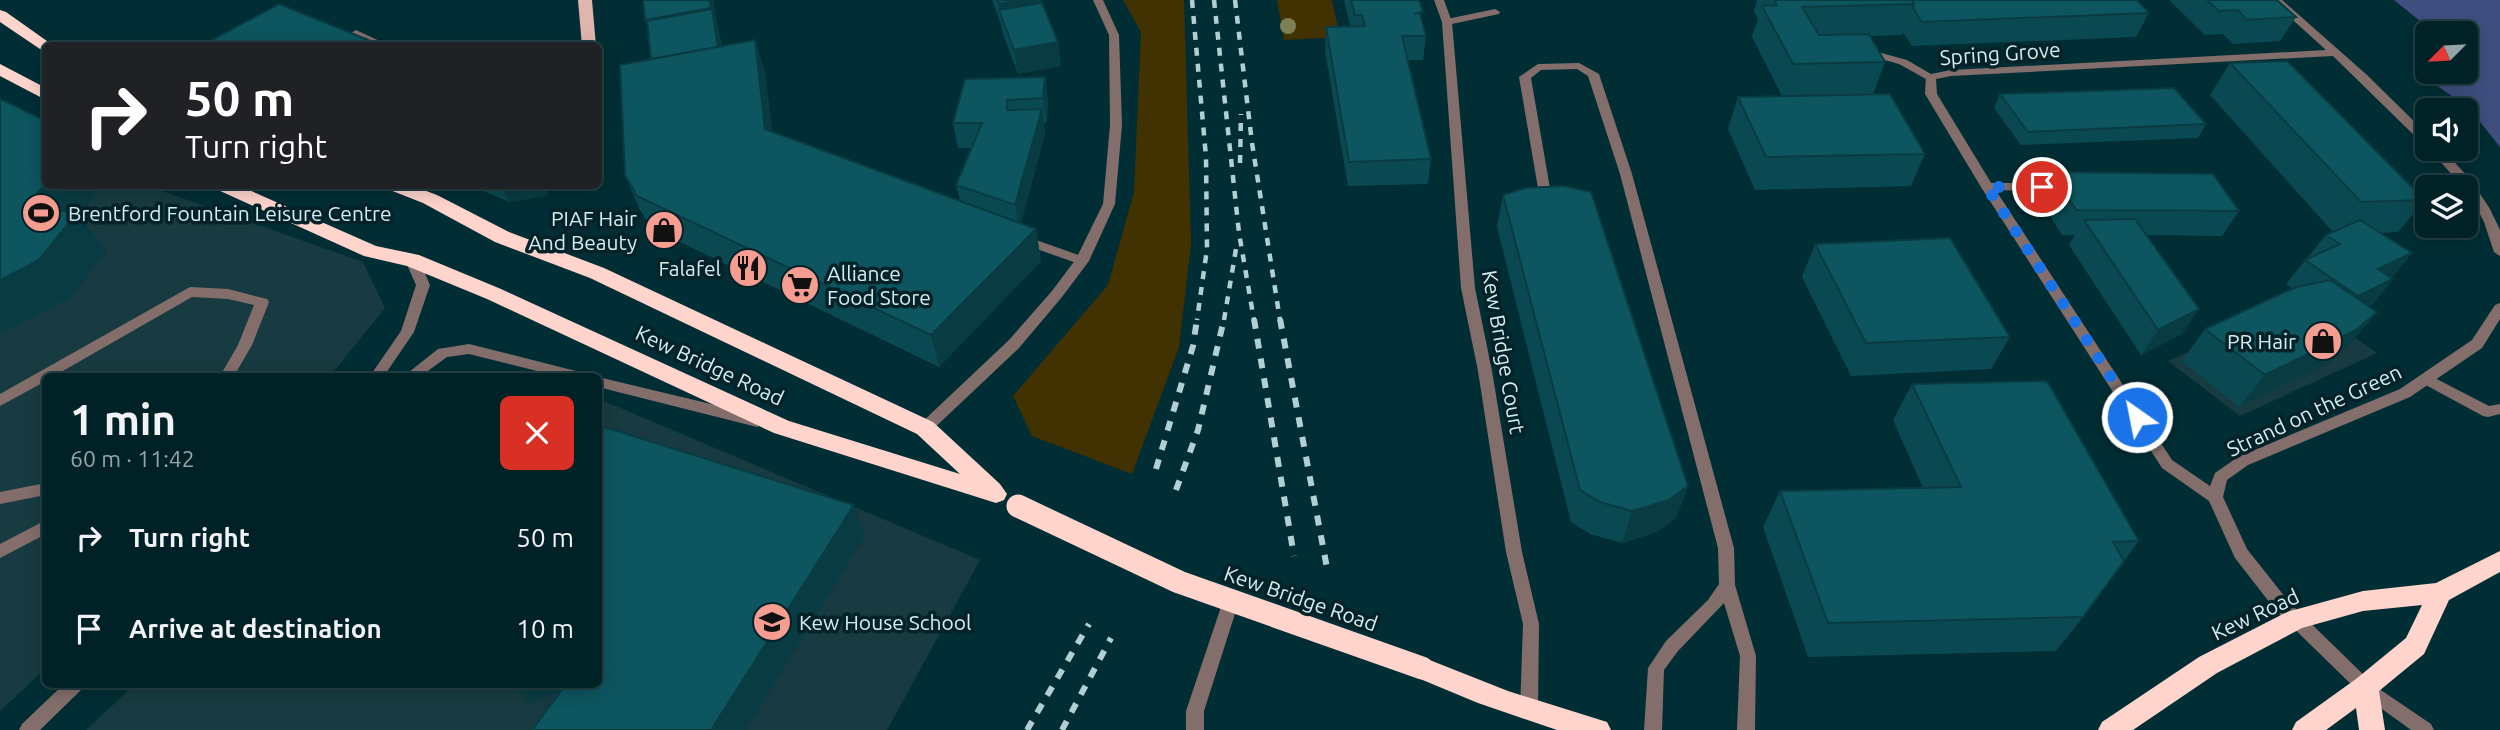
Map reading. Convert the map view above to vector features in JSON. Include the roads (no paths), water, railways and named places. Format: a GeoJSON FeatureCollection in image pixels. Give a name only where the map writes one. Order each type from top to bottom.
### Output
{"type":"FeatureCollection","features":[{"type":"Feature","properties":{"kind":"highway"},"geometry":{"type":"LineString","coordinates":[[0,15],[42,43]]}},
{"type":"Feature","properties":{"kind":"highway"},"geometry":{"type":"LineString","coordinates":[[0,69],[42,93]]}},
{"type":"Feature","properties":{"kind":"highway","name":"Kew Bridge Road"},"geometry":{"type":"LineString","coordinates":[[232,189],[371,251],[412,260],[494,294],[782,427],[996,494],[1179,582],[1422,668],[1468,690],[1529,711],[1598,730]]}},
{"type":"Feature","properties":{"kind":"highway","name":"Kew Bridge Road"},"geometry":{"type":"LineString","coordinates":[[405,189],[430,199],[502,237],[597,273],[925,428],[996,494]]}},
{"type":"Feature","properties":{"kind":"highway","name":"Kew Road"},"geometry":{"type":"LineString","coordinates":[[2111,730],[2216,661],[2295,619],[2363,601],[2440,593],[2500,561]]}},
{"type":"Feature","properties":{"kind":"highway"},"geometry":{"type":"LineString","coordinates":[[2305,730],[2365,687],[2415,646],[2440,593]]}},
{"type":"Feature","properties":{"kind":"highway"},"geometry":{"type":"LineString","coordinates":[[2365,687],[2372,730]]}},
{"type":"Feature","properties":{"kind":"main road"},"geometry":{"type":"LineString","coordinates":[[585,42],[586,0]]}},
{"type":"Feature","properties":{"kind":"street"},"geometry":{"type":"LineString","coordinates":[[925,428],[1014,344],[1082,261],[1109,204],[1116,125],[1114,35],[1098,0]]}},
{"type":"Feature","properties":{"kind":"street","name":"Kew Bridge Court"},"geometry":{"type":"LineString","coordinates":[[1439,0],[1447,22],[1468,288],[1485,371],[1514,552],[1531,624],[1529,711]]}},
{"type":"Feature","properties":{"kind":"street"},"geometry":{"type":"LineString","coordinates":[[2276,0],[2362,77],[2415,129]]}},
{"type":"Feature","properties":{"kind":"street"},"geometry":{"type":"LineString","coordinates":[[1447,22],[1494,12]]}},
{"type":"Feature","properties":{"kind":"street"},"geometry":{"type":"LineString","coordinates":[[356,33],[374,42]]}},
{"type":"Feature","properties":{"kind":"street"},"geometry":{"type":"LineString","coordinates":[[1846,49],[1879,54],[1903,62],[1930,77]]}},
{"type":"Feature","properties":{"kind":"street","name":"Spring Grove"},"geometry":{"type":"LineString","coordinates":[[2215,497],[2167,464],[1987,187],[1931,94],[1930,77],[1951,73],[2333,53]]}},
{"type":"Feature","properties":{"kind":"street"},"geometry":{"type":"LineString","coordinates":[[1546,200],[1525,77],[1538,67],[1579,66],[1594,74],[1626,174],[1726,548],[1727,585],[1748,656],[1746,730]]}},
{"type":"Feature","properties":{"kind":"street"},"geometry":{"type":"LineString","coordinates":[[2448,161],[2462,174],[2495,227],[2500,252]]}},
{"type":"Feature","properties":{"kind":"street"},"geometry":{"type":"LineString","coordinates":[[1987,187],[2083,187]]}},
{"type":"Feature","properties":{"kind":"street"},"geometry":{"type":"LineString","coordinates":[[1006,233],[1082,261]]}},
{"type":"Feature","properties":{"kind":"street"},"geometry":{"type":"LineString","coordinates":[[379,373],[407,332],[423,285],[412,260]]}},
{"type":"Feature","properties":{"kind":"street"},"geometry":{"type":"LineString","coordinates":[[49,373],[190,292],[228,294],[262,302],[245,345],[229,373]]}},
{"type":"Feature","properties":{"kind":"street","name":"Strand on the Green"},"geometry":{"type":"LineString","coordinates":[[2215,497],[2220,477],[2243,461],[2405,393],[2427,379],[2477,344],[2500,308]]}},
{"type":"Feature","properties":{"kind":"street"},"geometry":{"type":"LineString","coordinates":[[415,373],[443,353],[469,349],[564,373]]}},
{"type":"Feature","properties":{"kind":"street"},"geometry":{"type":"LineString","coordinates":[[0,401],[42,377]]}},
{"type":"Feature","properties":{"kind":"street"},"geometry":{"type":"LineString","coordinates":[[2427,379],[2488,412],[2500,409]]}},
{"type":"Feature","properties":{"kind":"street"},"geometry":{"type":"LineString","coordinates":[[602,383],[782,427]]}},
{"type":"Feature","properties":{"kind":"street"},"geometry":{"type":"LineString","coordinates":[[0,498],[42,490]]}},
{"type":"Feature","properties":{"kind":"street"},"geometry":{"type":"LineString","coordinates":[[2215,497],[2241,553],[2295,619],[2365,687],[2424,730]]}},
{"type":"Feature","properties":{"kind":"street"},"geometry":{"type":"LineString","coordinates":[[0,552],[42,528]]}},
{"type":"Feature","properties":{"kind":"street"},"geometry":{"type":"LineString","coordinates":[[1653,730],[1656,668],[1672,646],[1714,605],[1727,585]]}},
{"type":"Feature","properties":{"kind":"street"},"geometry":{"type":"LineString","coordinates":[[1195,730],[1195,711],[1231,601]]}},
{"type":"Feature","properties":{"kind":"street"},"geometry":{"type":"LineString","coordinates":[[28,730],[72,688]]}},
{"type":"Feature","properties":{"kind":"water"},"geometry":{"type":"Polygon","coordinates":[[[2394,0],[2500,0],[2500,147],[2478,119],[2478,98],[2455,98],[2435,84],[2478,84],[2478,21],[2420,21],[2394,0]]]}},
{"type":"Feature","properties":{"kind":"railway"},"geometry":{"type":"LineString","coordinates":[[1192,0],[1206,157],[1207,249],[1197,320]]}},
{"type":"Feature","properties":{"kind":"railway"},"geometry":{"type":"LineString","coordinates":[[1214,0],[1239,233],[1254,320]]}},
{"type":"Feature","properties":{"kind":"railway"},"geometry":{"type":"LineString","coordinates":[[1235,0],[1252,143],[1280,320]]}},
{"type":"Feature","properties":{"kind":"railway"},"geometry":{"type":"LineString","coordinates":[[1240,163],[1241,114]]}},
{"type":"Feature","properties":{"kind":"railway"},"geometry":{"type":"LineString","coordinates":[[1224,320],[1237,243]]}},
{"type":"Feature","properties":{"kind":"railway"},"geometry":{"type":"LineString","coordinates":[[1156,469],[1193,346],[1197,319]]}},
{"type":"Feature","properties":{"kind":"railway"},"geometry":{"type":"LineString","coordinates":[[1176,490],[1198,430],[1224,319]]}},
{"type":"Feature","properties":{"kind":"railway"},"geometry":{"type":"LineString","coordinates":[[1254,319],[1294,556]]}},
{"type":"Feature","properties":{"kind":"railway"},"geometry":{"type":"LineString","coordinates":[[1280,319],[1327,568]]}},
{"type":"Feature","properties":{"kind":"railway"},"geometry":{"type":"LineString","coordinates":[[1027,730],[1089,624]]}},
{"type":"Feature","properties":{"kind":"railway"},"geometry":{"type":"LineString","coordinates":[[1062,730],[1111,638]]}},
{"type":"Feature","properties":{"kind":"place","name":"Brentford Fountain Leisure Centre"},"geometry":{"type":"Point","coordinates":[41,213]}},
{"type":"Feature","properties":{"kind":"place","name":"PIAF Hair And Beauty"},"geometry":{"type":"Point","coordinates":[664,230]}},
{"type":"Feature","properties":{"kind":"place","name":"Falafel"},"geometry":{"type":"Point","coordinates":[748,268]}},
{"type":"Feature","properties":{"kind":"place","name":"Alliance Food Store"},"geometry":{"type":"Point","coordinates":[800,285]}},
{"type":"Feature","properties":{"kind":"place","name":"PR Hair"},"geometry":{"type":"Point","coordinates":[2323,341]}},
{"type":"Feature","properties":{"kind":"place","name":"Kew House School"},"geometry":{"type":"Point","coordinates":[772,622]}}]}
